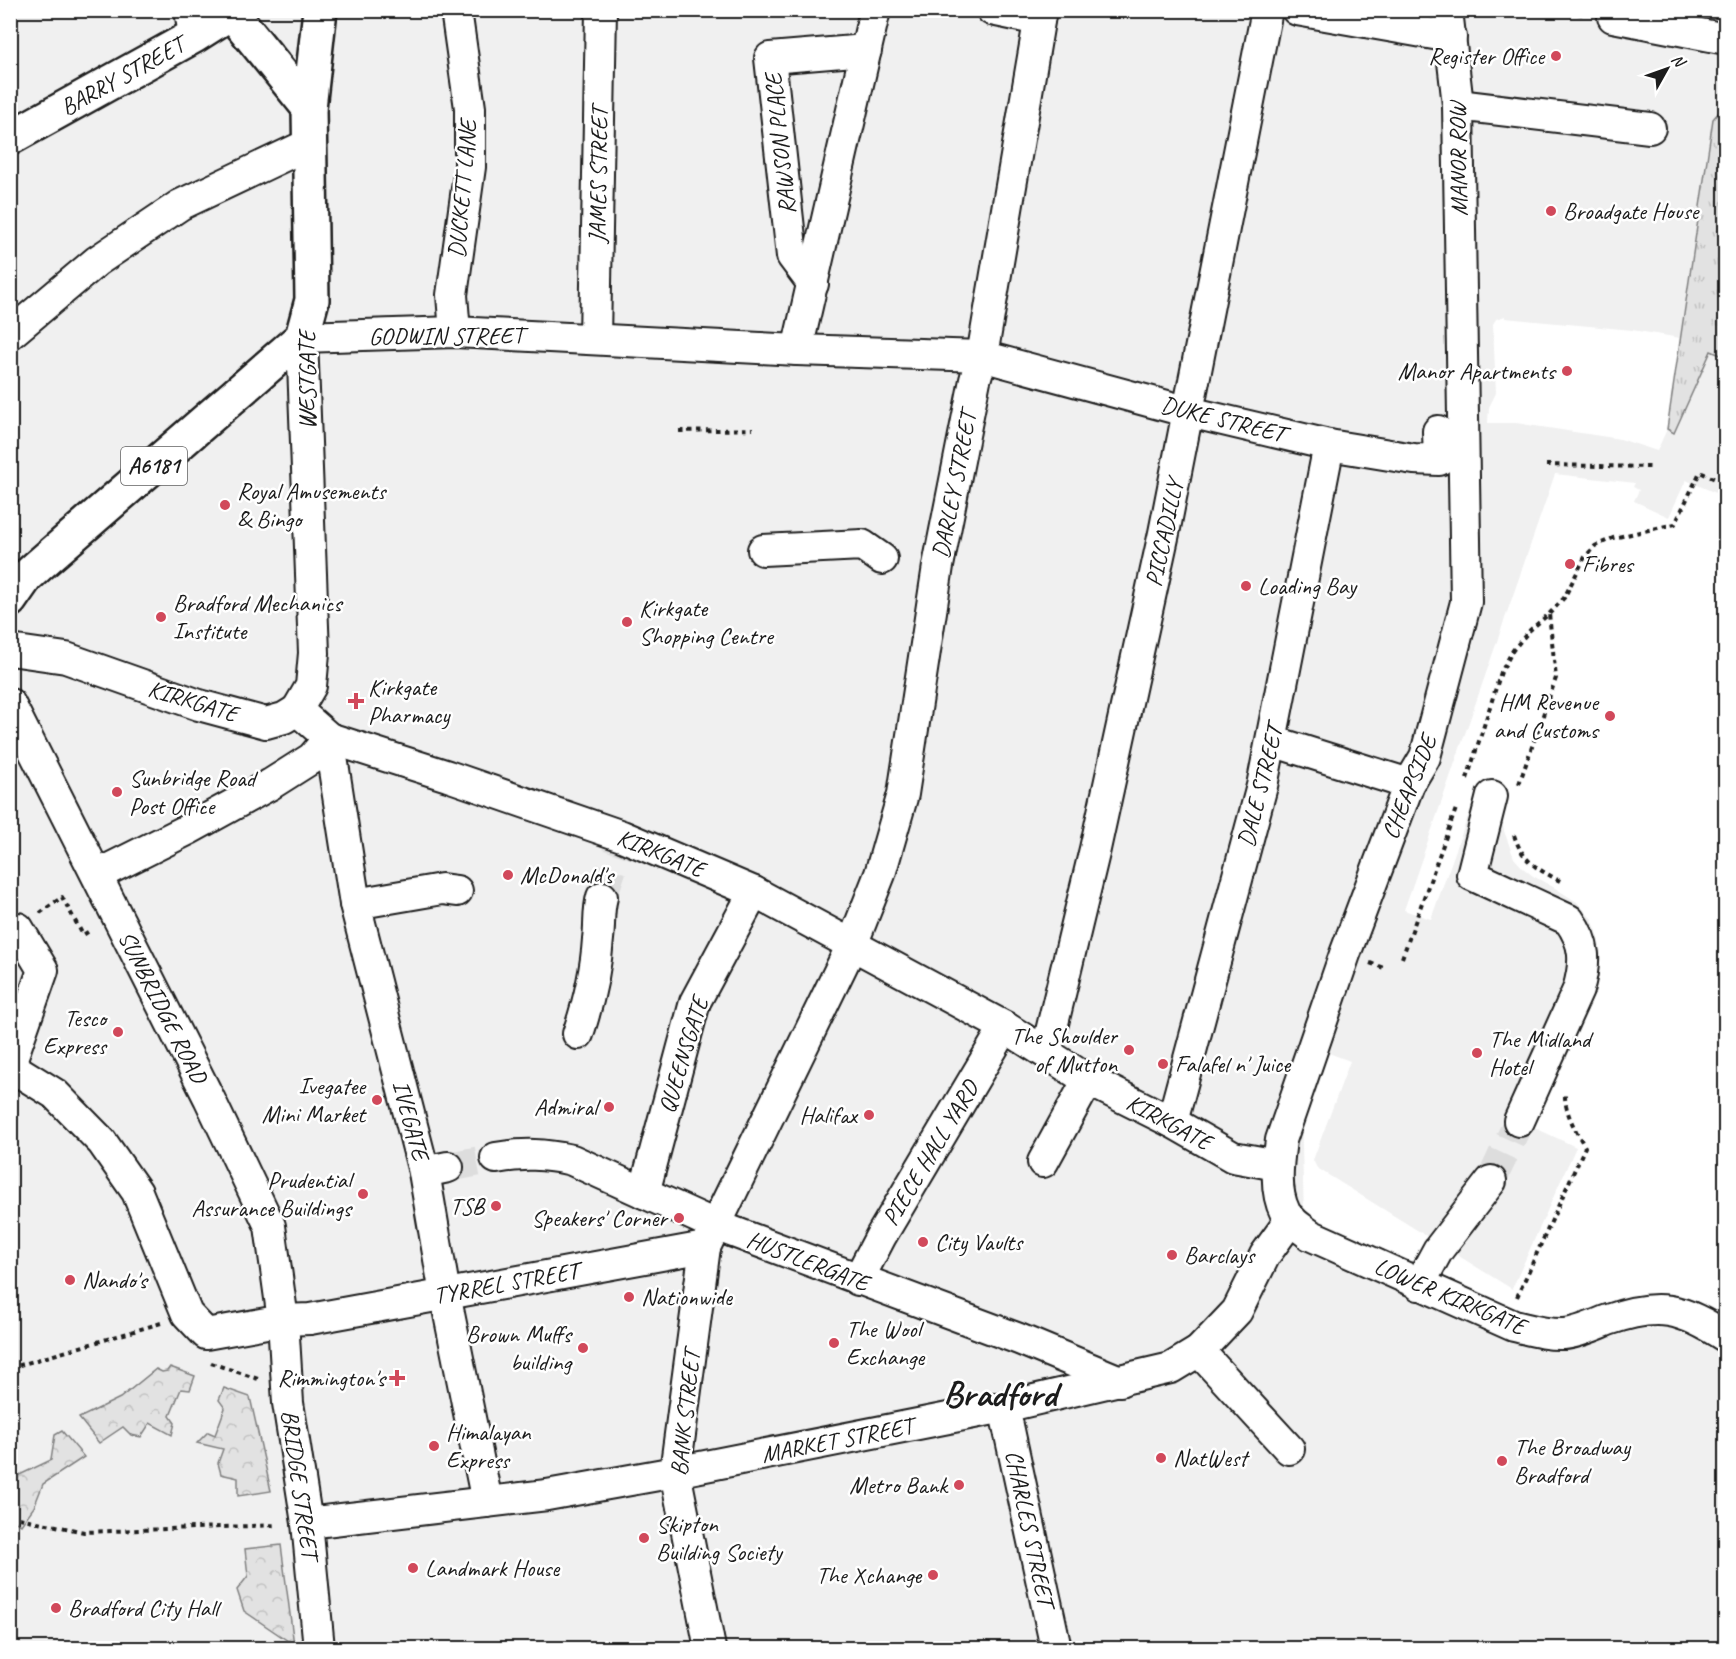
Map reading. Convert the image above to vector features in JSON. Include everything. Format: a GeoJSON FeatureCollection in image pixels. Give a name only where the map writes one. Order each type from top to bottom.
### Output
{"type":"FeatureCollection","features":[{"type":"Feature","properties":{"kind":"main road","name":"WESTGATE"},"geometry":{"type":"LineString","coordinates":[[302,337],[312,300],[309,108],[320,10]]}},
{"type":"Feature","properties":{"kind":"main road"},"geometry":{"type":"LineString","coordinates":[[233,11],[309,108]]}},
{"type":"Feature","properties":{"kind":"main road","name":"BARRY STREET"},"geometry":{"type":"LineString","coordinates":[[10,138],[192,23],[233,11]]}},
{"type":"Feature","properties":{"kind":"main road","name":"A6181"},"geometry":{"type":"LineString","coordinates":[[10,600],[26,577],[38,566],[302,337]]}},
{"type":"Feature","properties":{"kind":"street","name":"DUCKETT LANE"},"geometry":{"type":"LineString","coordinates":[[455,332],[452,295],[470,167],[470,108],[456,10]]}},
{"type":"Feature","properties":{"kind":"street","name":"JAMES STREET"},"geometry":{"type":"LineString","coordinates":[[595,339],[601,10]]}},
{"type":"Feature","properties":{"kind":"street","name":"RAWSON PLACE"},"geometry":{"type":"LineString","coordinates":[[797,350],[875,10]]}},
{"type":"Feature","properties":{"kind":"street"},"geometry":{"type":"LineString","coordinates":[[992,10],[1040,15]]}},
{"type":"Feature","properties":{"kind":"street","name":"PICCADILLY"},"geometry":{"type":"LineString","coordinates":[[1049,1053],[1048,1044],[1095,849],[1189,412],[1267,10]]}},
{"type":"Feature","properties":{"kind":"street"},"geometry":{"type":"LineString","coordinates":[[1297,10],[1449,24]]}},
{"type":"Feature","properties":{"kind":"street"},"geometry":{"type":"LineString","coordinates":[[1613,14],[1725,39]]}},
{"type":"Feature","properties":{"kind":"street","name":"DARLEY STREET"},"geometry":{"type":"LineString","coordinates":[[852,945],[880,874],[903,794],[938,566],[975,380],[982,356],[1040,15]]}},
{"type":"Feature","properties":{"kind":"street","name":"MANOR ROW"},"geometry":{"type":"LineString","coordinates":[[1449,24],[1458,105],[1461,308]]}},
{"type":"Feature","properties":{"kind":"street","name":"RAWSON PLACE"},"geometry":{"type":"LineString","coordinates":[[813,284],[792,256],[770,58],[866,50]]}},
{"type":"Feature","properties":{"kind":"street"},"geometry":{"type":"LineString","coordinates":[[1458,105],[1650,128]]}},
{"type":"Feature","properties":{"kind":"street"},"geometry":{"type":"LineString","coordinates":[[10,334],[97,261],[180,205],[311,143]]}},
{"type":"Feature","properties":{"kind":"street","name":"CHEAPSIDE"},"geometry":{"type":"LineString","coordinates":[[1288,1216],[1278,1187],[1277,1165],[1281,1140],[1345,954],[1409,784],[1425,758],[1466,602],[1461,308]]}},
{"type":"Feature","properties":{"kind":"street","name":"GODWIN STREET"},"geometry":{"type":"LineString","coordinates":[[302,337],[455,332],[797,350],[982,356]]}},
{"type":"Feature","properties":{"kind":"street","name":"WESTGATE"},"geometry":{"type":"LineString","coordinates":[[297,710],[311,686],[314,653],[302,337]]}},
{"type":"Feature","properties":{"kind":"street","name":"DUKE STREET"},"geometry":{"type":"LineString","coordinates":[[982,356],[1189,412],[1329,444],[1414,459],[1439,460],[1438,431]]}},
{"type":"Feature","properties":{"kind":"street","name":"DALE STREET"},"geometry":{"type":"LineString","coordinates":[[1172,1122],[1262,786],[1329,444]]}},
{"type":"Feature","properties":{"kind":"street"},"geometry":{"type":"LineString","coordinates":[[763,550],[862,545],[882,559]]}},
{"type":"Feature","properties":{"kind":"street","name":"KIRKGATE"},"geometry":{"type":"LineString","coordinates":[[10,650],[66,658],[199,705],[266,723],[284,718],[297,710],[329,738],[459,780],[620,844],[754,892],[1005,1027],[1088,1080],[1233,1156],[1277,1165]]}},
{"type":"Feature","properties":{"kind":"street","name":"SUNBRIDGE ROAD"},"geometry":{"type":"LineString","coordinates":[[10,704],[209,1098],[270,1226],[283,1320]]}},
{"type":"Feature","properties":{"kind":"street"},"geometry":{"type":"LineString","coordinates":[[97,875],[189,830],[271,784],[312,758],[329,738]]}},
{"type":"Feature","properties":{"kind":"street","name":"IVEGATE"},"geometry":{"type":"LineString","coordinates":[[329,738],[355,904],[436,1169],[445,1294],[487,1502]]}},
{"type":"Feature","properties":{"kind":"street"},"geometry":{"type":"LineString","coordinates":[[1272,741],[1409,784]]}},
{"type":"Feature","properties":{"kind":"street"},"geometry":{"type":"LineString","coordinates":[[1492,796],[1472,875],[1569,920],[1578,932],[1584,958],[1578,990],[1518,1120]]}},
{"type":"Feature","properties":{"kind":"street"},"geometry":{"type":"LineString","coordinates":[[355,904],[442,889],[457,891]]}},
{"type":"Feature","properties":{"kind":"street","name":"QUEENSGATE"},"geometry":{"type":"LineString","coordinates":[[644,1193],[695,1002],[754,892]]}},
{"type":"Feature","properties":{"kind":"street"},"geometry":{"type":"LineString","coordinates":[[578,1034],[586,1008],[598,939],[599,907],[602,897]]}},
{"type":"Feature","properties":{"kind":"street"},"geometry":{"type":"LineString","coordinates":[[18,928],[43,970],[10,1065],[55,1094],[102,1142],[137,1192],[187,1314]]}},
{"type":"Feature","properties":{"kind":"street","name":"BANK STREET"},"geometry":{"type":"LineString","coordinates":[[710,1648],[675,1472],[710,1236],[852,945]]}},
{"type":"Feature","properties":{"kind":"street","name":"PIECE HALL YARD"},"geometry":{"type":"LineString","coordinates":[[858,1280],[887,1226],[1005,1027]]}},
{"type":"Feature","properties":{"kind":"street"},"geometry":{"type":"LineString","coordinates":[[1043,1162],[1088,1080]]}},
{"type":"Feature","properties":{"kind":"street","name":"HUSTLERGATE"},"geometry":{"type":"LineString","coordinates":[[496,1158],[519,1154],[538,1154],[572,1160],[644,1193],[710,1236],[858,1280],[1019,1339],[1120,1380]]}},
{"type":"Feature","properties":{"kind":"street"},"geometry":{"type":"LineString","coordinates":[[1419,1285],[1438,1250],[1491,1181]]}},
{"type":"Feature","properties":{"kind":"street","name":"LOWER KIRKGATE"},"geometry":{"type":"LineString","coordinates":[[1288,1216],[1310,1235],[1514,1326],[1543,1333],[1566,1334],[1624,1315],[1649,1310],[1671,1310],[1690,1315],[1725,1337]]}},
{"type":"Feature","properties":{"kind":"street","name":"MARKET STREET"},"geometry":{"type":"LineString","coordinates":[[307,1523],[548,1495],[1004,1407],[1171,1368],[1199,1351],[1237,1311],[1264,1255],[1288,1216]]}},
{"type":"Feature","properties":{"kind":"street","name":"TYRREL STREET"},"geometry":{"type":"LineString","coordinates":[[187,1314],[206,1334],[283,1320],[310,1319],[445,1294],[710,1236]]}},
{"type":"Feature","properties":{"kind":"street","name":"BRIDGE STREET"},"geometry":{"type":"LineString","coordinates":[[283,1320],[288,1403],[307,1523],[319,1648]]}},
{"type":"Feature","properties":{"kind":"street"},"geometry":{"type":"LineString","coordinates":[[1199,1351],[1289,1449]]}},
{"type":"Feature","properties":{"kind":"street","name":"CHARLES STREET"},"geometry":{"type":"LineString","coordinates":[[1004,1407],[1056,1648]]}},
{"type":"Feature","properties":{"kind":"path"},"geometry":{"type":"LineString","coordinates":[[1542,10],[1613,14]]}},
{"type":"Feature","properties":{"kind":"path"},"geometry":{"type":"LineString","coordinates":[[679,431],[753,429]]}},
{"type":"Feature","properties":{"kind":"path"},"geometry":{"type":"LineString","coordinates":[[1546,465],[1650,467]]}},
{"type":"Feature","properties":{"kind":"path"},"geometry":{"type":"LineString","coordinates":[[1464,787],[1501,672],[1513,650],[1530,630],[1564,598],[1585,557],[1594,546],[1613,538],[1675,524],[1700,472],[1725,484]]}},
{"type":"Feature","properties":{"kind":"path"},"geometry":{"type":"LineString","coordinates":[[1402,958],[1460,798]]}},
{"type":"Feature","properties":{"kind":"path"},"geometry":{"type":"LineString","coordinates":[[18,928],[62,897],[83,935],[115,911]]}},
{"type":"Feature","properties":{"kind":"path"},"geometry":{"type":"LineString","coordinates":[[10,1368],[187,1314]]}},
{"type":"Feature","properties":{"kind":"path"},"geometry":{"type":"LineString","coordinates":[[10,1516],[84,1532],[307,1523]]}},
{"type":"Feature","properties":{"kind":"shaded area"},"geometry":{"type":"Polygon","coordinates":[[[11,11],[1725,11],[1725,105],[1713,119],[1680,338],[1632,330],[1505,318],[1505,316],[1496,319],[1493,324],[1496,393],[1489,407],[1488,423],[1516,423],[1620,439],[1657,451],[1667,429],[1674,432],[1711,351],[1726,357],[1725,497],[1686,480],[1669,517],[1634,501],[1639,490],[1633,487],[1635,483],[1555,474],[1404,910],[1431,919],[1480,783],[1507,791],[1502,818],[1504,831],[1514,858],[1533,876],[1577,902],[1592,919],[1597,931],[1601,954],[1598,980],[1533,1127],[1576,1147],[1512,1289],[1317,1168],[1313,1160],[1350,1061],[1299,1042],[1305,1250],[1479,1326],[1589,1344],[1639,1329],[1678,1328],[1725,1352],[1725,1648],[11,1648],[11,11]]]}},
{"type":"Feature","properties":{"kind":"green space"},"geometry":{"type":"Polygon","coordinates":[[[1725,105],[1725,357],[1711,351],[1674,433],[1667,429],[1713,119],[1725,105]]]}},
{"type":"Feature","properties":{"kind":"green space"},"geometry":{"type":"Polygon","coordinates":[[[170,1367],[195,1376],[190,1390],[181,1389],[170,1416],[175,1423],[172,1435],[150,1423],[141,1437],[131,1435],[123,1427],[99,1443],[79,1418],[120,1398],[156,1369],[162,1372],[167,1371],[170,1367]]]}},
{"type":"Feature","properties":{"kind":"green space"},"geometry":{"type":"Polygon","coordinates":[[[224,1388],[250,1397],[271,1491],[238,1496],[238,1478],[221,1474],[218,1463],[223,1449],[197,1443],[208,1432],[215,1435],[225,1408],[219,1400],[224,1388]]]}},
{"type":"Feature","properties":{"kind":"green space"},"geometry":{"type":"Polygon","coordinates":[[[62,1431],[84,1457],[43,1484],[34,1507],[21,1525],[11,1519],[11,1479],[51,1460],[55,1435],[62,1431]]]}},
{"type":"Feature","properties":{"kind":"green space"},"geometry":{"type":"Polygon","coordinates":[[[281,1545],[294,1645],[244,1611],[237,1590],[248,1576],[245,1549],[281,1545]]]}},
{"type":"Feature","properties":{"kind":"tunnel"},"geometry":{"type":"LineString","coordinates":[[602,897],[617,853]]}},
{"type":"Feature","properties":{"kind":"tunnel"},"geometry":{"type":"LineString","coordinates":[[1491,1181],[1519,1121]]}},
{"type":"Feature","properties":{"kind":"tunnel"},"geometry":{"type":"LineString","coordinates":[[448,1167],[496,1158]]}},
{"type":"Feature","properties":{"kind":"place","name":"Register Office"},"geometry":{"type":"Point","coordinates":[1556,56]}},
{"type":"Feature","properties":{"kind":"place","name":"Broadgate House"},"geometry":{"type":"Point","coordinates":[1551,211]}},
{"type":"Feature","properties":{"kind":"place","name":"Manor Apartments"},"geometry":{"type":"Point","coordinates":[1567,371]}},
{"type":"Feature","properties":{"kind":"place","name":"Royal Amusements & Bingo"},"geometry":{"type":"Point","coordinates":[225,505]}},
{"type":"Feature","properties":{"kind":"place","name":"Fibres"},"geometry":{"type":"Point","coordinates":[1570,564]}},
{"type":"Feature","properties":{"kind":"place","name":"Loading Bay"},"geometry":{"type":"Point","coordinates":[1246,586]}},
{"type":"Feature","properties":{"kind":"place","name":"Bradford Mechanics Institute"},"geometry":{"type":"Point","coordinates":[161,617]}},
{"type":"Feature","properties":{"kind":"place","name":"Kirkgate Shopping Centre"},"geometry":{"type":"Point","coordinates":[627,622]}},
{"type":"Feature","properties":{"kind":"place","name":"Kirkgate Pharmacy"},"geometry":{"type":"Point","coordinates":[356,701]}},
{"type":"Feature","properties":{"kind":"place","name":"HM Revenue and Customs"},"geometry":{"type":"Point","coordinates":[1610,716]}},
{"type":"Feature","properties":{"kind":"place","name":"Sunbridge Road Post Office"},"geometry":{"type":"Point","coordinates":[117,792]}},
{"type":"Feature","properties":{"kind":"place","name":"McDonald's"},"geometry":{"type":"Point","coordinates":[508,875]}},
{"type":"Feature","properties":{"kind":"place","name":"Tesco Express"},"geometry":{"type":"Point","coordinates":[118,1032]}},
{"type":"Feature","properties":{"kind":"place","name":"The Shoulder of Mutton"},"geometry":{"type":"Point","coordinates":[1129,1050]}},
{"type":"Feature","properties":{"kind":"place","name":"The Midland Hotel"},"geometry":{"type":"Point","coordinates":[1477,1053]}},
{"type":"Feature","properties":{"kind":"place","name":"Falafel n' Juice"},"geometry":{"type":"Point","coordinates":[1163,1064]}},
{"type":"Feature","properties":{"kind":"place","name":"Ivegatee Mini Market"},"geometry":{"type":"Point","coordinates":[377,1100]}},
{"type":"Feature","properties":{"kind":"place","name":"Admiral"},"geometry":{"type":"Point","coordinates":[609,1107]}},
{"type":"Feature","properties":{"kind":"place","name":"Halifax"},"geometry":{"type":"Point","coordinates":[869,1115]}},
{"type":"Feature","properties":{"kind":"place","name":"Prudential Assurance Buildings"},"geometry":{"type":"Point","coordinates":[363,1194]}},
{"type":"Feature","properties":{"kind":"place","name":"TSB"},"geometry":{"type":"Point","coordinates":[496,1206]}},
{"type":"Feature","properties":{"kind":"place","name":"Speakers' Corner"},"geometry":{"type":"Point","coordinates":[679,1218]}},
{"type":"Feature","properties":{"kind":"place","name":"City Vaults"},"geometry":{"type":"Point","coordinates":[923,1242]}},
{"type":"Feature","properties":{"kind":"place","name":"Barclays"},"geometry":{"type":"Point","coordinates":[1172,1255]}},
{"type":"Feature","properties":{"kind":"place","name":"Nando's"},"geometry":{"type":"Point","coordinates":[70,1280]}},
{"type":"Feature","properties":{"kind":"place","name":"Nationwide"},"geometry":{"type":"Point","coordinates":[629,1297]}},
{"type":"Feature","properties":{"kind":"place","name":"The Wool Exchange"},"geometry":{"type":"Point","coordinates":[834,1343]}},
{"type":"Feature","properties":{"kind":"place","name":"Brown Muffs building"},"geometry":{"type":"Point","coordinates":[583,1348]}},
{"type":"Feature","properties":{"kind":"place","name":"Rimmington's"},"geometry":{"type":"Point","coordinates":[397,1378]}},
{"type":"Feature","properties":{"kind":"place","name":"Himalayan Express"},"geometry":{"type":"Point","coordinates":[434,1446]}},
{"type":"Feature","properties":{"kind":"place","name":"NatWest"},"geometry":{"type":"Point","coordinates":[1161,1458]}},
{"type":"Feature","properties":{"kind":"place","name":"The Broadway Bradford"},"geometry":{"type":"Point","coordinates":[1502,1461]}},
{"type":"Feature","properties":{"kind":"place","name":"Metro Bank"},"geometry":{"type":"Point","coordinates":[959,1485]}},
{"type":"Feature","properties":{"kind":"place","name":"Skipton Building Society"},"geometry":{"type":"Point","coordinates":[644,1538]}},
{"type":"Feature","properties":{"kind":"place","name":"Landmark House"},"geometry":{"type":"Point","coordinates":[413,1568]}},
{"type":"Feature","properties":{"kind":"place","name":"The Xchange"},"geometry":{"type":"Point","coordinates":[933,1575]}},
{"type":"Feature","properties":{"kind":"place","name":"Bradford City Hall"},"geometry":{"type":"Point","coordinates":[56,1608]}},
{"type":"Feature","properties":{"kind":"district","name":"Bradford"},"geometry":{"type":"Point","coordinates":[1000,1394]}}]}
